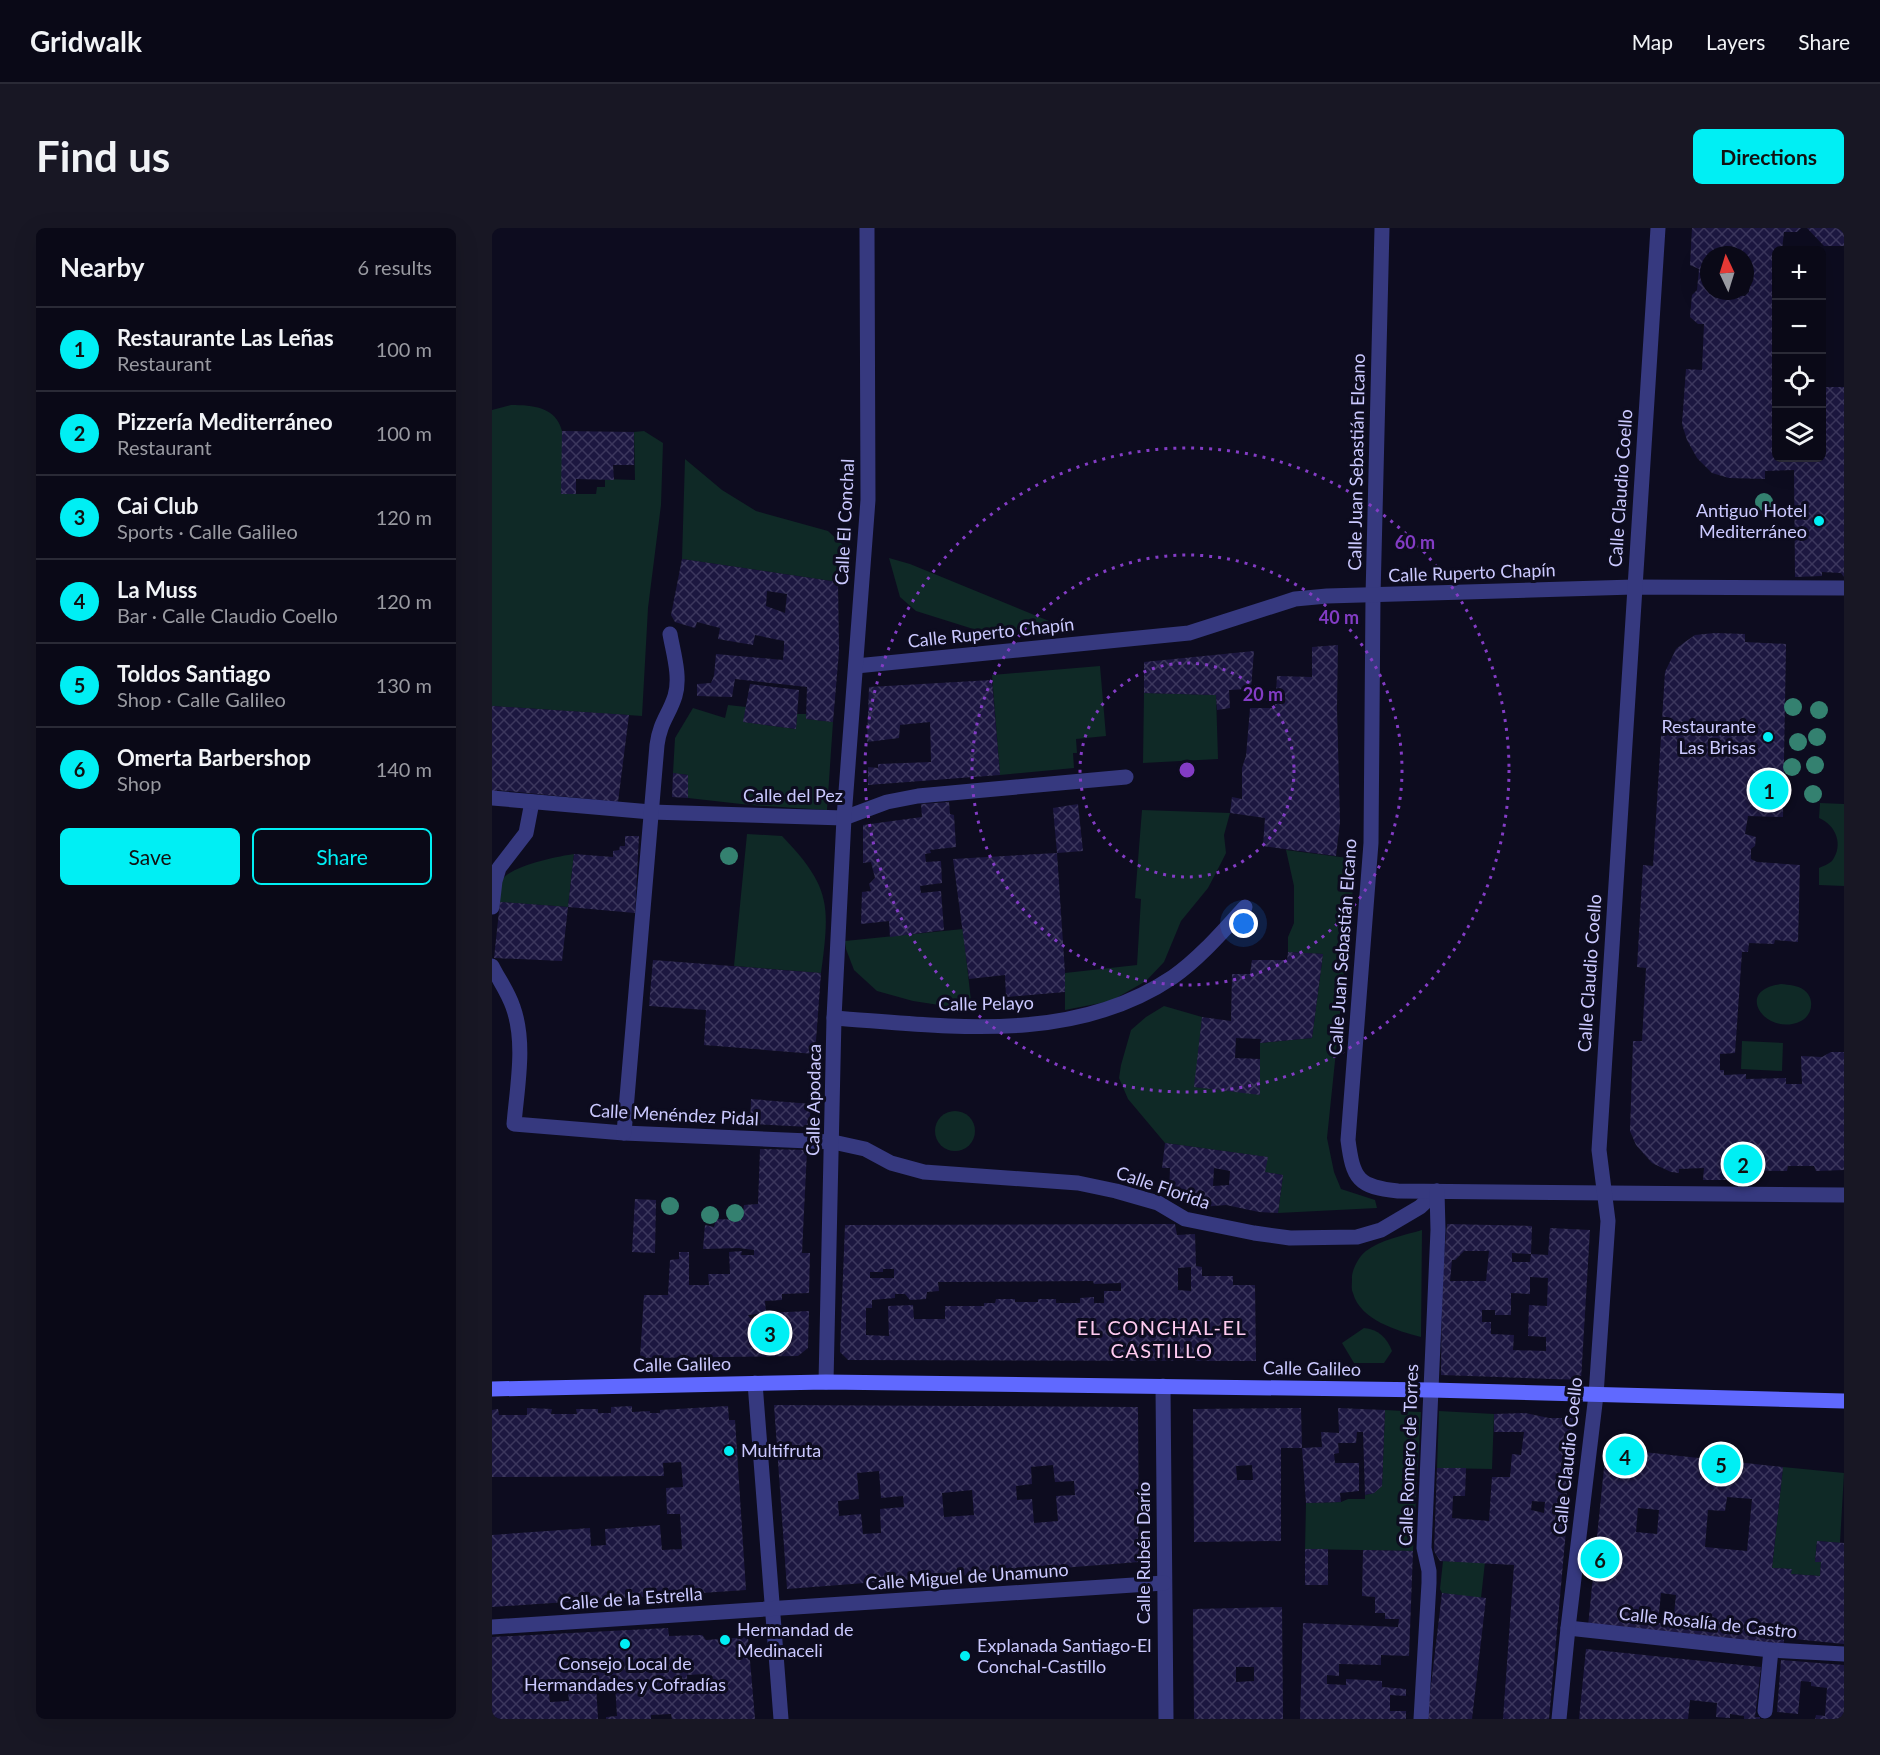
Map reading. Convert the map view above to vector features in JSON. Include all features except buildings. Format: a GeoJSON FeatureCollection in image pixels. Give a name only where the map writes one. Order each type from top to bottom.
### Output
{"type":"FeatureCollection","features":[{"type":"Feature","properties":{"kind":"street","name":"Calle El Conchal"},"geometry":{"type":"LineString","coordinates":[[844,818],[868,500],[867,228]]}},
{"type":"Feature","properties":{"kind":"street","name":"Calle Juan Sebastián Elcano"},"geometry":{"type":"LineString","coordinates":[[1382,228],[1373,596],[1371,843],[1348,1140],[1352,1165],[1362,1181],[1374,1189],[1398,1191],[1844,1195]]}},
{"type":"Feature","properties":{"kind":"street","name":"Calle Claudio Coello"},"geometry":{"type":"LineString","coordinates":[[1559,1719],[1596,1395],[1608,1221],[1599,1150],[1658,228]]}},
{"type":"Feature","properties":{"kind":"street","name":"Calle Ruperto Chapín"},"geometry":{"type":"LineString","coordinates":[[856,666],[1189,633],[1295,599],[1327,596],[1634,587],[1844,588]]}},
{"type":"Feature","properties":{"kind":"street"},"geometry":{"type":"LineString","coordinates":[[624,1133],[659,731],[676,694],[677,680],[670,634]]}},
{"type":"Feature","properties":{"kind":"street","name":"Calle del Pez"},"geometry":{"type":"LineString","coordinates":[[492,798],[651,812],[844,818],[887,802],[918,796],[1126,777]]}},
{"type":"Feature","properties":{"kind":"street"},"geometry":{"type":"LineString","coordinates":[[492,907],[499,868],[526,833],[532,802]]}},
{"type":"Feature","properties":{"kind":"street","name":"Calle Apodaca"},"geometry":{"type":"LineString","coordinates":[[826,1382],[834,1018],[844,818]]}},
{"type":"Feature","properties":{"kind":"street","name":"Calle Pelayo"},"geometry":{"type":"LineString","coordinates":[[834,1018],[961,1027],[1018,1027],[1071,1020],[1103,1011],[1146,993],[1174,976],[1206,948],[1245,907]]}},
{"type":"Feature","properties":{"kind":"street","name":"Calle Menéndez Pidal"},"geometry":{"type":"LineString","coordinates":[[492,966],[514,1009],[518,1027],[519,1055],[514,1124],[624,1133],[833,1142]]}},
{"type":"Feature","properties":{"kind":"street","name":"Calle Florida"},"geometry":{"type":"LineString","coordinates":[[833,1142],[865,1149],[891,1163],[924,1172],[1078,1183],[1158,1203],[1185,1219],[1290,1238],[1357,1237],[1381,1230],[1420,1206],[1437,1191]]}},
{"type":"Feature","properties":{"kind":"street","name":"Calle Romero de Torres"},"geometry":{"type":"LineString","coordinates":[[1421,1719],[1429,1583],[1424,1548],[1438,1230],[1437,1191]]}},
{"type":"Feature","properties":{"kind":"street","name":"Calle Galileo"},"geometry":{"type":"LineString","coordinates":[[492,1389],[826,1382],[1431,1390],[1844,1401]]}},
{"type":"Feature","properties":{"kind":"street"},"geometry":{"type":"LineString","coordinates":[[755,1383],[781,1719]]}},
{"type":"Feature","properties":{"kind":"street","name":"Calle Rubén Darío"},"geometry":{"type":"LineString","coordinates":[[1163,1386],[1166,1719]]}},
{"type":"Feature","properties":{"kind":"street","name":"Calle Miguel de Unamuno"},"geometry":{"type":"LineString","coordinates":[[772,1610],[1164,1583]]}},
{"type":"Feature","properties":{"kind":"street","name":"Calle de la Estrella"},"geometry":{"type":"LineString","coordinates":[[492,1627],[772,1610]]}},
{"type":"Feature","properties":{"kind":"street","name":"Calle Rosalía de Castro"},"geometry":{"type":"LineString","coordinates":[[1568,1629],[1771,1650],[1844,1654]]}},
{"type":"Feature","properties":{"kind":"street"},"geometry":{"type":"LineString","coordinates":[[1765,1711],[1771,1650]]}},
{"type":"Feature","properties":{"kind":"green space"},"geometry":{"type":"Polygon","coordinates":[[[511,405],[543,409],[555,417],[559,423],[562,431],[562,494],[596,494],[597,487],[605,487],[605,479],[635,480],[634,432],[644,431],[663,443],[661,505],[648,608],[642,716],[492,706],[492,410],[511,405]]]}},
{"type":"Feature","properties":{"kind":"green space"},"geometry":{"type":"Polygon","coordinates":[[[685,459],[722,490],[756,511],[828,531],[844,546],[838,582],[682,559],[685,459]]]}},
{"type":"Feature","properties":{"kind":"green space"},"geometry":{"type":"Polygon","coordinates":[[[889,558],[910,564],[1054,623],[1045,627],[986,633],[916,611],[900,597],[889,558]]]}},
{"type":"Feature","properties":{"kind":"green space"},"geometry":{"type":"Polygon","coordinates":[[[1100,666],[1106,736],[1076,739],[1077,753],[1073,753],[1074,768],[1000,775],[992,675],[1100,666]]]}},
{"type":"Feature","properties":{"kind":"green space"},"geometry":{"type":"Polygon","coordinates":[[[1144,693],[1216,695],[1218,759],[1143,763],[1144,693]]]}},
{"type":"Feature","properties":{"kind":"green space"},"geometry":{"type":"Polygon","coordinates":[[[728,705],[746,707],[744,722],[796,729],[797,714],[806,714],[807,719],[833,722],[827,810],[688,798],[688,775],[673,773],[675,738],[693,708],[725,718],[728,705]]]}},
{"type":"Feature","properties":{"kind":"green space"},"geometry":{"type":"Polygon","coordinates":[[[1820,803],[1844,804],[1844,886],[1819,885],[1819,868],[1832,861],[1836,855],[1838,842],[1834,830],[1819,818],[1820,803]]]}},
{"type":"Feature","properties":{"kind":"green space"},"geometry":{"type":"Polygon","coordinates":[[[1142,810],[1230,813],[1224,835],[1226,853],[1208,888],[1181,921],[1164,962],[1146,981],[1111,1001],[1065,1010],[1065,973],[1137,965],[1141,899],[1135,898],[1142,810]]]}},
{"type":"Feature","properties":{"kind":"green space"},"geometry":{"type":"Polygon","coordinates":[[[747,834],[782,836],[810,869],[818,884],[826,913],[821,973],[734,966],[747,834]]]}},
{"type":"Feature","properties":{"kind":"green space"},"geometry":{"type":"Polygon","coordinates":[[[1286,850],[1356,859],[1327,1138],[1334,1172],[1341,1189],[1375,1200],[1377,1208],[1278,1213],[1283,1175],[1265,1172],[1267,1157],[1165,1143],[1128,1099],[1119,1078],[1131,1030],[1164,1006],[1202,1017],[1195,1087],[1260,1094],[1260,1043],[1312,1038],[1323,954],[1288,952],[1288,937],[1294,923],[1294,886],[1286,850]]]}},
{"type":"Feature","properties":{"kind":"green space"},"geometry":{"type":"Polygon","coordinates":[[[574,854],[568,907],[500,902],[501,884],[508,874],[536,862],[574,854]]]}},
{"type":"Feature","properties":{"kind":"green space"},"geometry":{"type":"Polygon","coordinates":[[[963,929],[972,1010],[913,1001],[877,991],[854,970],[846,949],[845,941],[963,929]]]}},
{"type":"Feature","properties":{"kind":"green space"},"geometry":{"type":"Polygon","coordinates":[[[1781,984],[1801,988],[1808,993],[1811,1002],[1810,1011],[1801,1021],[1788,1025],[1777,1023],[1760,1011],[1757,1003],[1759,995],[1766,988],[1781,984]]]}},
{"type":"Feature","properties":{"kind":"green space"},"geometry":{"type":"Polygon","coordinates":[[[1742,1041],[1783,1043],[1782,1071],[1741,1069],[1742,1041]]]}},
{"type":"Feature","properties":{"kind":"green space"},"geometry":{"type":"Polygon","coordinates":[[[955,1111],[969,1117],[975,1131],[969,1145],[955,1151],[941,1145],[935,1131],[941,1117],[955,1111]]]}},
{"type":"Feature","properties":{"kind":"green space"},"geometry":{"type":"Polygon","coordinates":[[[1422,1230],[1421,1337],[1391,1328],[1363,1310],[1352,1291],[1352,1276],[1361,1256],[1372,1247],[1422,1230]]]}},
{"type":"Feature","properties":{"kind":"green space"},"geometry":{"type":"Polygon","coordinates":[[[1364,1328],[1378,1332],[1390,1346],[1392,1351],[1384,1363],[1354,1363],[1342,1343],[1364,1328]]]}},
{"type":"Feature","properties":{"kind":"green space"},"geometry":{"type":"Polygon","coordinates":[[[1385,1410],[1421,1412],[1413,1551],[1305,1549],[1306,1503],[1365,1499],[1365,1495],[1374,1493],[1382,1486],[1385,1410]]]}},
{"type":"Feature","properties":{"kind":"green space"},"geometry":{"type":"Polygon","coordinates":[[[1439,1411],[1494,1414],[1492,1469],[1437,1468],[1439,1411]]]}},
{"type":"Feature","properties":{"kind":"green space"},"geometry":{"type":"Polygon","coordinates":[[[1783,1467],[1844,1473],[1840,1543],[1817,1541],[1815,1561],[1821,1562],[1820,1576],[1791,1574],[1791,1569],[1772,1568],[1783,1467]]]}},
{"type":"Feature","properties":{"kind":"green space"},"geometry":{"type":"Polygon","coordinates":[[[1443,1561],[1485,1562],[1481,1598],[1442,1593],[1440,1589],[1443,1561]]]}},
{"type":"Feature","properties":{"kind":"place","name":"Antiguo Hotel Mediterráneo"},"geometry":{"type":"Point","coordinates":[1819,521]}},
{"type":"Feature","properties":{"kind":"place","name":"Restaurante Las Brisas"},"geometry":{"type":"Point","coordinates":[1768,737]}},
{"type":"Feature","properties":{"kind":"place","name":"Restaurante Las Leñas"},"geometry":{"type":"Point","coordinates":[1769,790]}},
{"type":"Feature","properties":{"kind":"place","name":"Pizzería Mediterráneo"},"geometry":{"type":"Point","coordinates":[1743,1164]}},
{"type":"Feature","properties":{"kind":"place","name":"Cai Club"},"geometry":{"type":"Point","coordinates":[770,1333]}},
{"type":"Feature","properties":{"kind":"place","name":"Multifruta"},"geometry":{"type":"Point","coordinates":[729,1451]}},
{"type":"Feature","properties":{"kind":"place","name":"La Muss"},"geometry":{"type":"Point","coordinates":[1625,1456]}},
{"type":"Feature","properties":{"kind":"place","name":"Toldos Santiago"},"geometry":{"type":"Point","coordinates":[1721,1464]}},
{"type":"Feature","properties":{"kind":"place","name":"Omerta Barbershop"},"geometry":{"type":"Point","coordinates":[1600,1559]}},
{"type":"Feature","properties":{"kind":"place","name":"Hermandad de Medinaceli"},"geometry":{"type":"Point","coordinates":[725,1640]}},
{"type":"Feature","properties":{"kind":"place","name":"Consejo Local de Hermandades y Cofradías"},"geometry":{"type":"Point","coordinates":[625,1644]}},
{"type":"Feature","properties":{"kind":"place","name":"Explanada Santiago-El Conchal-Castillo"},"geometry":{"type":"Point","coordinates":[965,1656]}},
{"type":"Feature","properties":{"kind":"district","name":"EL CONCHAL-EL CASTILLO"},"geometry":{"type":"Point","coordinates":[1162,1340]}}]}
